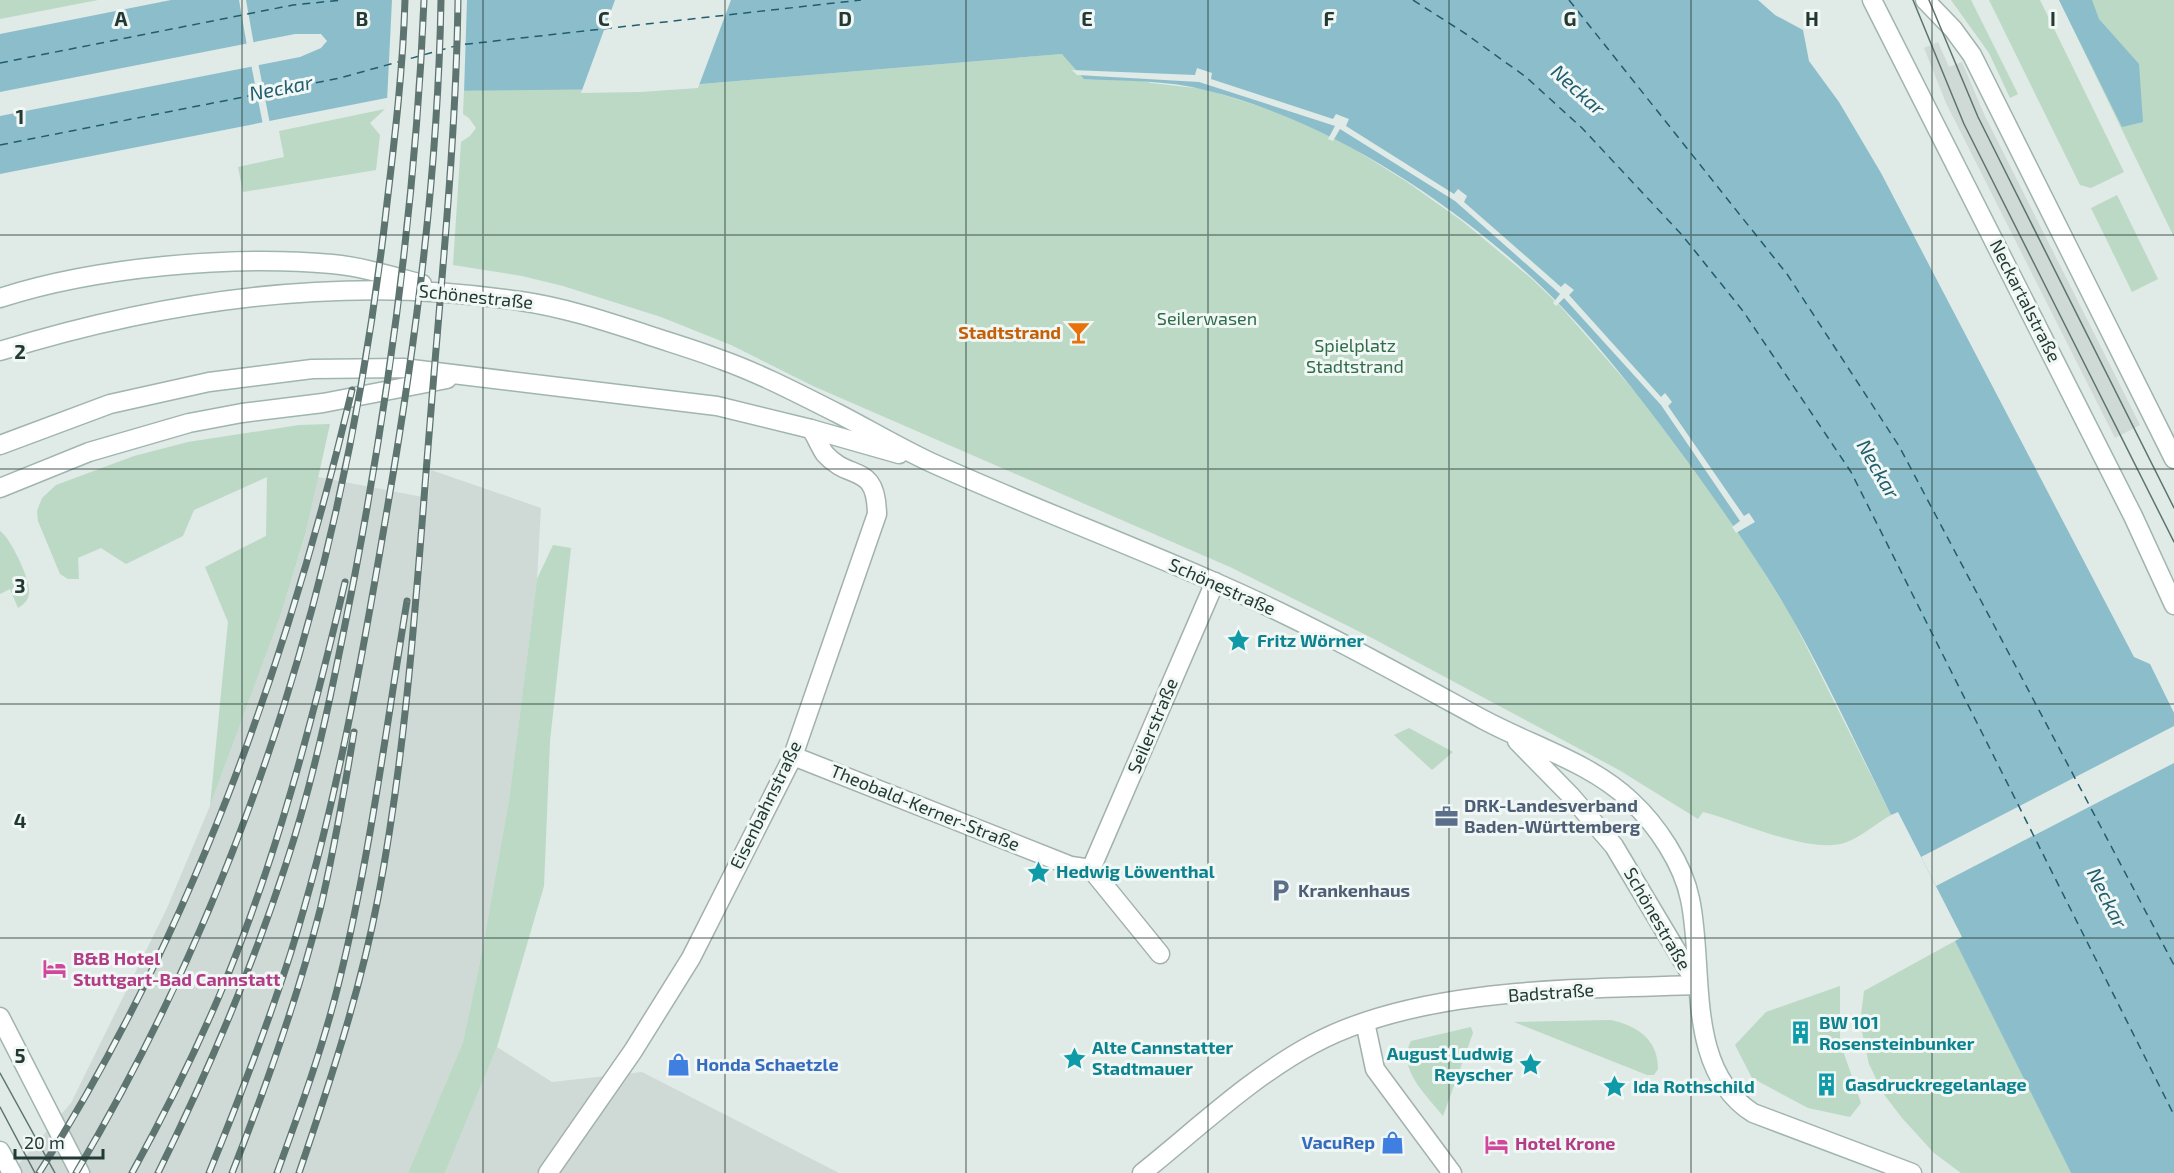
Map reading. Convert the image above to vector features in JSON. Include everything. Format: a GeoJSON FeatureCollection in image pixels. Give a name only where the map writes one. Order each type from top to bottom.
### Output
{"type":"FeatureCollection","features":[{"type":"Feature","properties":{"kind":"main road","name":"Neckartalstraße"},"geometry":{"type":"LineString","coordinates":[[1872,0],[2123,496],[2174,605]]}},
{"type":"Feature","properties":{"kind":"main road"},"geometry":{"type":"LineString","coordinates":[[1925,0],[1953,29],[1972,55],[2174,459]]}},
{"type":"Feature","properties":{"kind":"main road"},"geometry":{"type":"LineString","coordinates":[[0,298],[89,278],[219,263],[334,265],[369,270],[469,296]]}},
{"type":"Feature","properties":{"kind":"main road","name":"Schönestraße"},"geometry":{"type":"LineString","coordinates":[[0,351],[94,324],[158,310],[245,297],[303,292],[420,290],[556,307],[725,361],[836,412],[927,461],[1215,582],[1345,644],[1508,732],[1603,778],[1643,812],[1679,868],[1686,885],[1693,917],[1696,985]]}},
{"type":"Feature","properties":{"kind":"main road","name":"Schönestraße"},"geometry":{"type":"LineString","coordinates":[[0,445],[110,404],[209,382],[312,369],[403,368],[717,406],[812,429],[927,461]]}},
{"type":"Feature","properties":{"kind":"main road"},"geometry":{"type":"LineString","coordinates":[[0,488],[88,452],[189,423],[242,413],[323,403],[466,376]]}},
{"type":"Feature","properties":{"kind":"main road","name":"Eisenbahnstraße"},"geometry":{"type":"LineString","coordinates":[[548,1173],[633,1051],[691,958],[793,756],[877,514],[876,494],[872,484],[825,454],[812,429]]}},
{"type":"Feature","properties":{"kind":"main road","name":"Seilerstraße"},"geometry":{"type":"LineString","coordinates":[[1091,869],[1215,582]]}},
{"type":"Feature","properties":{"kind":"main road","name":"Schönestraße"},"geometry":{"type":"LineString","coordinates":[[1508,732],[1570,795],[1614,846],[1696,985]]}},
{"type":"Feature","properties":{"kind":"main road","name":"Theobald-Kerner-Straße"},"geometry":{"type":"LineString","coordinates":[[793,756],[1071,866],[1091,869]]}},
{"type":"Feature","properties":{"kind":"main road"},"geometry":{"type":"LineString","coordinates":[[1091,869],[1160,954]]}},
{"type":"Feature","properties":{"kind":"main road"},"geometry":{"type":"LineString","coordinates":[[1696,985],[1713,1061],[1725,1089],[1739,1104],[1754,1113],[1812,1137],[1912,1173]]}},
{"type":"Feature","properties":{"kind":"main road","name":"Badstraße"},"geometry":{"type":"LineString","coordinates":[[1142,1173],[1265,1075],[1310,1046],[1365,1022],[1402,1010],[1530,992],[1696,985]]}},
{"type":"Feature","properties":{"kind":"main road"},"geometry":{"type":"LineString","coordinates":[[0,1017],[80,1173]]}},
{"type":"Feature","properties":{"kind":"main road"},"geometry":{"type":"LineString","coordinates":[[1365,1022],[1375,1069],[1452,1173]]}},
{"type":"Feature","properties":{"kind":"main road"},"geometry":{"type":"LineString","coordinates":[[0,1151],[12,1173]]}},
{"type":"Feature","properties":{"kind":"shaded area"},"geometry":{"type":"Polygon","coordinates":[[[1938,42],[1949,67],[1962,62],[1984,114],[2140,425],[2115,438],[1946,103],[1924,48],[1938,42]]]}},
{"type":"Feature","properties":{"kind":"shaded area"},"geometry":{"type":"Polygon","coordinates":[[[431,470],[541,508],[537,579],[509,800],[480,962],[463,1042],[408,1173],[11,1173],[71,1103],[167,908],[210,806],[281,614],[306,533],[318,477],[428,498],[431,470]]]}},
{"type":"Feature","properties":{"kind":"shaded area"},"geometry":{"type":"Polygon","coordinates":[[[497,1047],[552,1082],[642,1072],[839,1173],[445,1173],[497,1047]]]}},
{"type":"Feature","properties":{"kind":"green space"},"geometry":{"type":"Polygon","coordinates":[[[0,0],[98,0],[0,19],[0,0]]]}},
{"type":"Feature","properties":{"kind":"green space"},"geometry":{"type":"Polygon","coordinates":[[[1951,0],[1971,0],[2018,94],[2010,98],[1989,53],[1951,0]]]}},
{"type":"Feature","properties":{"kind":"green space"},"geometry":{"type":"Polygon","coordinates":[[[1989,0],[2040,0],[2124,172],[2091,188],[2080,185],[1989,0]]]}},
{"type":"Feature","properties":{"kind":"green space"},"geometry":{"type":"Polygon","coordinates":[[[2059,0],[2174,0],[2174,237],[2059,0]]]}},
{"type":"Feature","properties":{"kind":"green space","name":"Seilerwasen"},"geometry":{"type":"Polygon","coordinates":[[[1062,54],[1151,83],[1204,89],[1287,115],[1351,147],[1407,182],[1462,221],[1532,279],[1562,308],[1644,402],[1739,532],[1790,614],[1891,815],[1853,839],[1832,845],[1776,836],[1703,812],[1698,819],[1619,770],[1374,639],[1230,567],[813,386],[731,345],[661,317],[563,286],[522,276],[453,265],[461,142],[476,128],[463,114],[464,90],[641,89],[1062,54]]]}},
{"type":"Feature","properties":{"kind":"green space"},"geometry":{"type":"Polygon","coordinates":[[[385,109],[370,123],[380,135],[376,170],[243,192],[238,167],[284,157],[279,131],[385,109]]]}},
{"type":"Feature","properties":{"kind":"green space"},"geometry":{"type":"Polygon","coordinates":[[[2117,195],[2158,279],[2132,292],[2091,208],[2117,195]]]}},
{"type":"Feature","properties":{"kind":"green space"},"geometry":{"type":"Polygon","coordinates":[[[330,424],[306,532],[281,614],[210,806],[228,622],[205,567],[266,536],[267,477],[194,510],[183,536],[126,564],[101,548],[78,558],[79,579],[68,579],[60,574],[38,521],[37,511],[42,498],[56,485],[134,456],[188,442],[299,425],[330,424]]]}},
{"type":"Feature","properties":{"kind":"green space"},"geometry":{"type":"Polygon","coordinates":[[[0,531],[14,550],[29,586],[27,600],[18,608],[10,589],[0,594],[0,531]]]}},
{"type":"Feature","properties":{"kind":"green space"},"geometry":{"type":"Polygon","coordinates":[[[553,545],[571,548],[550,741],[544,886],[497,1047],[445,1173],[408,1173],[463,1042],[509,800],[537,579],[553,545]]]}},
{"type":"Feature","properties":{"kind":"green space"},"geometry":{"type":"Polygon","coordinates":[[[1409,728],[1453,752],[1432,770],[1394,735],[1409,728]]]}},
{"type":"Feature","properties":{"kind":"green space"},"geometry":{"type":"Polygon","coordinates":[[[1955,941],[2071,1173],[1961,1173],[1934,1153],[1883,1093],[1869,1064],[1860,1023],[1864,991],[1955,941]]]}},
{"type":"Feature","properties":{"kind":"green space"},"geometry":{"type":"Polygon","coordinates":[[[1840,986],[1840,1042],[1861,1103],[1850,1117],[1808,1108],[1752,1078],[1735,1045],[1766,1012],[1840,986]]]}},
{"type":"Feature","properties":{"kind":"green space"},"geometry":{"type":"Polygon","coordinates":[[[1611,1020],[1637,1030],[1650,1042],[1657,1059],[1658,1069],[1654,1075],[1647,1075],[1514,1022],[1611,1020]]]}},
{"type":"Feature","properties":{"kind":"green space"},"geometry":{"type":"Polygon","coordinates":[[[1471,1027],[1473,1033],[1443,1116],[1415,1081],[1407,1062],[1407,1051],[1411,1041],[1471,1027]]]}},
{"type":"Feature","properties":{"kind":"water","name":"Neckar"},"geometry":{"type":"Polygon","coordinates":[[[171,0],[1758,0],[1775,15],[1803,30],[1809,61],[1839,102],[1881,173],[2134,657],[2150,664],[2174,713],[2174,1173],[2071,1173],[1955,941],[1962,937],[1898,812],[1891,815],[1803,638],[1743,540],[1646,406],[1614,365],[1562,307],[1486,238],[1397,174],[1302,123],[1253,104],[1176,84],[1084,79],[1062,54],[641,89],[422,91],[0,174],[0,116],[300,57],[321,48],[327,41],[321,34],[295,34],[0,92],[0,34],[171,0]]]}},
{"type":"Feature","properties":{"kind":"water"},"geometry":{"type":"Polygon","coordinates":[[[2059,0],[2092,0],[2099,19],[2139,64],[2143,122],[2122,127],[2059,0]]]}},
{"type":"Feature","properties":{"kind":"pier"},"geometry":{"type":"Polygon","coordinates":[[[239,0],[246,0],[254,45],[247,46],[239,0]]]}},
{"type":"Feature","properties":{"kind":"pier"},"geometry":{"type":"Polygon","coordinates":[[[392,0],[467,0],[464,93],[422,94],[387,101],[392,0]]]}},
{"type":"Feature","properties":{"kind":"pier"},"geometry":{"type":"Polygon","coordinates":[[[615,0],[731,0],[698,88],[581,93],[615,0]]]}},
{"type":"Feature","properties":{"kind":"pier"},"geometry":{"type":"Polygon","coordinates":[[[258,62],[270,124],[263,125],[251,64],[258,62]]]}},
{"type":"Feature","properties":{"kind":"pier"},"geometry":{"type":"Polygon","coordinates":[[[1197,68],[1212,73],[1211,79],[1333,119],[1336,114],[1349,119],[1346,126],[1454,194],[1458,189],[1467,196],[1464,202],[1561,287],[1565,283],[1574,290],[1569,295],[1661,397],[1665,393],[1672,402],[1668,406],[1744,516],[1749,513],[1755,522],[1736,533],[1732,527],[1740,521],[1661,405],[1564,298],[1556,306],[1553,303],[1560,294],[1455,201],[1340,129],[1333,141],[1328,139],[1335,126],[1199,82],[1077,75],[1072,70],[1195,75],[1197,68]]]}},
{"type":"Feature","properties":{"kind":"pier"},"geometry":{"type":"Polygon","coordinates":[[[2174,726],[2174,763],[1936,886],[1921,857],[2174,726]]]}},
{"type":"Feature","properties":{"kind":"ferry route"},"geometry":{"type":"LineString","coordinates":[[0,63],[293,5],[342,0]]}},
{"type":"Feature","properties":{"kind":"ferry route"},"geometry":{"type":"LineString","coordinates":[[0,145],[340,78],[459,45],[861,0]]}},
{"type":"Feature","properties":{"kind":"ferry route"},"geometry":{"type":"LineString","coordinates":[[1413,0],[1526,77],[1582,128],[1682,235],[1743,311],[1851,472],[2174,1115]]}},
{"type":"Feature","properties":{"kind":"ferry route"},"geometry":{"type":"LineString","coordinates":[[1569,0],[1787,274],[1899,446],[2174,965]]}},
{"type":"Feature","properties":{"kind":"tram line"},"geometry":{"type":"LineString","coordinates":[[1913,0],[1964,124],[2174,542]]}},
{"type":"Feature","properties":{"kind":"tram line"},"geometry":{"type":"LineString","coordinates":[[1929,0],[1978,117],[2174,508]]}},
{"type":"Feature","properties":{"kind":"tram line"},"geometry":{"type":"LineString","coordinates":[[0,1073],[55,1173]]}},
{"type":"Feature","properties":{"kind":"tram line"},"geometry":{"type":"LineString","coordinates":[[0,1107],[35,1173]]}},
{"type":"Feature","properties":{"kind":"railway"},"geometry":{"type":"LineString","coordinates":[[76,1173],[139,1059],[195,943],[243,825],[284,705],[319,583],[347,459],[370,332],[396,127],[405,0]]}},
{"type":"Feature","properties":{"kind":"railway"},"geometry":{"type":"LineString","coordinates":[[158,1173],[211,1059],[258,943],[297,829],[325,720],[368,503],[391,360],[415,144],[424,0]]}},
{"type":"Feature","properties":{"kind":"railway"},"geometry":{"type":"LineString","coordinates":[[209,1173],[252,1063],[291,952],[335,788],[358,677],[398,447],[424,256],[435,128],[441,0]]}},
{"type":"Feature","properties":{"kind":"railway"},"geometry":{"type":"LineString","coordinates":[[299,1173],[333,1071],[371,933],[397,780],[416,601],[447,212],[458,0]]}},
{"type":"Feature","properties":{"kind":"railway"},"geometry":{"type":"LineString","coordinates":[[39,1173],[93,1082],[143,988],[188,893],[228,795],[297,595],[352,390]]}},
{"type":"Feature","properties":{"kind":"railway"},"geometry":{"type":"LineString","coordinates":[[132,1173],[200,1040],[259,894],[306,739],[345,582]]}},
{"type":"Feature","properties":{"kind":"railway"},"geometry":{"type":"LineString","coordinates":[[277,1173],[326,1030],[350,935],[369,840],[407,601]]}},
{"type":"Feature","properties":{"kind":"railway"},"geometry":{"type":"LineString","coordinates":[[232,1173],[280,1043],[311,944],[330,866],[354,732]]}},
{"type":"Feature","properties":{"kind":"place","name":"Stadtstrand"},"geometry":{"type":"Point","coordinates":[1079,333]}},
{"type":"Feature","properties":{"kind":"place","name":"Fritz Wörner"},"geometry":{"type":"Point","coordinates":[1239,641]}},
{"type":"Feature","properties":{"kind":"place","name":"DRK-Landesverband Baden-Württemberg"},"geometry":{"type":"Point","coordinates":[1446,816]}},
{"type":"Feature","properties":{"kind":"place","name":"Hedwig Löwenthal"},"geometry":{"type":"Point","coordinates":[1038,872]}},
{"type":"Feature","properties":{"kind":"place","name":"Krankenhaus"},"geometry":{"type":"Point","coordinates":[1280,891]}},
{"type":"Feature","properties":{"kind":"place","name":"B&B Hotel Stuttgart-Bad Cannstatt"},"geometry":{"type":"Point","coordinates":[55,969]}},
{"type":"Feature","properties":{"kind":"place","name":"BW 101 Rosensteinbunker"},"geometry":{"type":"Point","coordinates":[1801,1033]}},
{"type":"Feature","properties":{"kind":"place","name":"Alte Cannstatter Stadtmauer"},"geometry":{"type":"Point","coordinates":[1074,1058]}},
{"type":"Feature","properties":{"kind":"place","name":"August Ludwig Reyscher"},"geometry":{"type":"Point","coordinates":[1531,1064]}},
{"type":"Feature","properties":{"kind":"place","name":"Honda Schaetzle"},"geometry":{"type":"Point","coordinates":[678,1065]}},
{"type":"Feature","properties":{"kind":"place","name":"Gasdruckregelanlage"},"geometry":{"type":"Point","coordinates":[1827,1085]}},
{"type":"Feature","properties":{"kind":"place","name":"Ida Rothschild"},"geometry":{"type":"Point","coordinates":[1615,1087]}},
{"type":"Feature","properties":{"kind":"place","name":"VacuRep"},"geometry":{"type":"Point","coordinates":[1393,1143]}},
{"type":"Feature","properties":{"kind":"place","name":"Hotel Krone"},"geometry":{"type":"Point","coordinates":[1497,1144]}},
{"type":"Feature","properties":{"kind":"park label","name":"Spielplatz Stadtstrand"},"geometry":{"type":"Point","coordinates":[1355,356]}}]}
